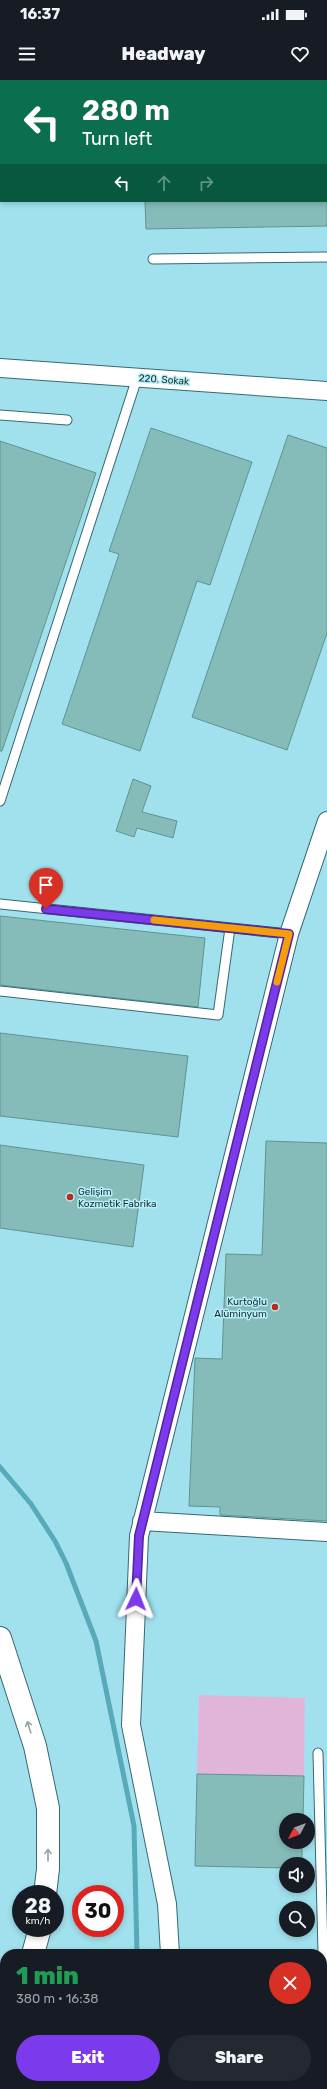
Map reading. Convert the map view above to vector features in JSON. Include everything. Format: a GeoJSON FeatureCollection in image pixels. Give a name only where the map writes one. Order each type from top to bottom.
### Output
{"type":"FeatureCollection","features":[{"type":"Feature","properties":{"kind":"highway"},"geometry":{"type":"LineString","coordinates":[[0,1638],[35,1746],[48,1808],[48,1869],[46,1885]]}},
{"type":"Feature","properties":{"kind":"highway"},"geometry":{"type":"LineString","coordinates":[[34,1949],[38,1937]]}},
{"type":"Feature","properties":{"kind":"street","name":"220. Sokak"},"geometry":{"type":"LineString","coordinates":[[0,368],[327,391]]}},
{"type":"Feature","properties":{"kind":"street"},"geometry":{"type":"LineString","coordinates":[[170,1949],[167,1904],[131,1725],[139,1536],[289,934],[327,821]]}},
{"type":"Feature","properties":{"kind":"street"},"geometry":{"type":"LineString","coordinates":[[142,1521],[327,1532]]}},
{"type":"Feature","properties":{"kind":"lane"},"geometry":{"type":"LineString","coordinates":[[153,259],[327,257]]}},
{"type":"Feature","properties":{"kind":"lane"},"geometry":{"type":"LineString","coordinates":[[0,801],[137,378]]}},
{"type":"Feature","properties":{"kind":"lane"},"geometry":{"type":"LineString","coordinates":[[0,415],[67,420]]}},
{"type":"Feature","properties":{"kind":"lane"},"geometry":{"type":"LineString","coordinates":[[0,904],[289,934]]}},
{"type":"Feature","properties":{"kind":"lane"},"geometry":{"type":"LineString","coordinates":[[0,991],[218,1015],[230,928]]}},
{"type":"Feature","properties":{"kind":"lane"},"geometry":{"type":"LineString","coordinates":[[318,1753],[323,1949]]}},
{"type":"Feature","properties":{"kind":"shaded area"},"geometry":{"type":"Polygon","coordinates":[[[0,202],[327,202],[327,1949],[0,1949],[0,202]]]}},
{"type":"Feature","properties":{"kind":"shaded area"},"geometry":{"type":"Polygon","coordinates":[[[199,1695],[305,1698],[304,1776],[197,1774],[199,1695]]]}},
{"type":"Feature","properties":{"kind":"building"},"geometry":{"type":"Polygon","coordinates":[[[145,202],[327,202],[327,226],[146,229],[145,202]]]}},
{"type":"Feature","properties":{"kind":"building"},"geometry":{"type":"Polygon","coordinates":[[[151,428],[252,462],[210,585],[197,581],[140,751],[62,724],[119,554],[109,551],[151,428]]]}},
{"type":"Feature","properties":{"kind":"building"},"geometry":{"type":"Polygon","coordinates":[[[288,435],[327,448],[327,633],[287,750],[192,717],[288,435]]]}},
{"type":"Feature","properties":{"kind":"building"},"geometry":{"type":"Polygon","coordinates":[[[0,441],[96,473],[2,751],[0,751],[0,441]]]}},
{"type":"Feature","properties":{"kind":"building"},"geometry":{"type":"Polygon","coordinates":[[[133,779],[151,786],[142,812],[177,821],[173,838],[137,828],[134,837],[116,831],[133,779]]]}},
{"type":"Feature","properties":{"kind":"building"},"geometry":{"type":"Polygon","coordinates":[[[0,916],[205,938],[198,1007],[0,985],[0,916]]]}},
{"type":"Feature","properties":{"kind":"building"},"geometry":{"type":"Polygon","coordinates":[[[0,1033],[188,1056],[178,1137],[0,1116],[0,1033]]]}},
{"type":"Feature","properties":{"kind":"building","name":"Kurtoğlu Alüminyum"},"geometry":{"type":"Polygon","coordinates":[[[266,1141],[327,1143],[327,1521],[220,1515],[220,1507],[189,1506],[195,1358],[222,1359],[226,1254],[262,1255],[266,1141]]]}},
{"type":"Feature","properties":{"kind":"building","name":"Gelişim Kozmetik Fabrika"},"geometry":{"type":"Polygon","coordinates":[[[0,1145],[144,1165],[133,1247],[0,1228],[0,1145]]]}},
{"type":"Feature","properties":{"kind":"building"},"geometry":{"type":"Polygon","coordinates":[[[197,1774],[304,1776],[303,1813],[279,1813],[279,1849],[302,1849],[302,1857],[279,1857],[279,1868],[195,1866],[197,1774]]]}},
{"type":"Feature","properties":{"kind":"waterway"},"geometry":{"type":"LineString","coordinates":[[0,1467],[31,1504],[55,1541],[66,1563],[96,1641],[134,1826],[137,1949]]}},
{"type":"Feature","properties":{"kind":"slow traffic"},"geometry":{"type":"LineString","coordinates":[[154,920],[289,934],[277,982]]}},
{"type":"Feature","properties":{"kind":"place","name":"Gelişim Kozmetik Fabrika"},"geometry":{"type":"Point","coordinates":[70,1197]}},
{"type":"Feature","properties":{"kind":"place","name":"Kurtoğlu Alüminyum"},"geometry":{"type":"Point","coordinates":[275,1307]}},
{"type":"Feature","properties":{"kind":"route"},"geometry":{"type":"LineString","coordinates":[[46,909],[289,934],[139,1536],[136,1599]]}}]}
